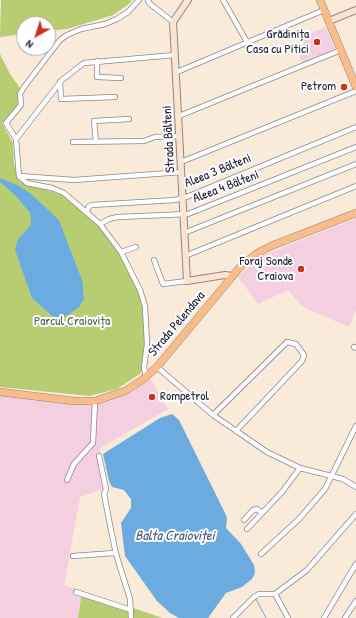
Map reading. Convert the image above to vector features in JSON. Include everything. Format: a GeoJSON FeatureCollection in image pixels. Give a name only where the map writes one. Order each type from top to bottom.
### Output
{"type":"FeatureCollection","features":[{"type":"Feature","properties":{"kind":"main road"},"geometry":{"type":"LineString","coordinates":[[320,0],[356,87]]}},
{"type":"Feature","properties":{"kind":"main road","name":"Strada Pelendava"},"geometry":{"type":"LineString","coordinates":[[0,392],[74,401],[95,401],[125,391],[146,377],[157,367],[241,266],[261,251],[356,213]]}},
{"type":"Feature","properties":{"kind":"street"},"geometry":{"type":"LineString","coordinates":[[139,0],[128,12],[117,19],[106,24],[81,29],[60,40],[24,87],[20,94],[21,105],[6,123],[16,139],[18,176],[27,183],[48,187],[64,193],[100,224],[120,252],[140,290],[145,306],[147,344],[144,368],[146,377]]}},
{"type":"Feature","properties":{"kind":"street"},"geometry":{"type":"LineString","coordinates":[[147,0],[173,22],[188,0]]}},
{"type":"Feature","properties":{"kind":"street"},"geometry":{"type":"LineString","coordinates":[[223,0],[247,42]]}},
{"type":"Feature","properties":{"kind":"street"},"geometry":{"type":"LineString","coordinates":[[177,72],[324,10]]}},
{"type":"Feature","properties":{"kind":"street"},"geometry":{"type":"LineString","coordinates":[[329,21],[356,10]]}},
{"type":"Feature","properties":{"kind":"street","name":"Strada Bâlteni"},"geometry":{"type":"LineString","coordinates":[[173,22],[177,72],[187,281]]}},
{"type":"Feature","properties":{"kind":"street"},"geometry":{"type":"LineString","coordinates":[[179,116],[341,50]]}},
{"type":"Feature","properties":{"kind":"street"},"geometry":{"type":"LineString","coordinates":[[16,139],[60,82],[84,63],[175,55]]}},
{"type":"Feature","properties":{"kind":"street"},"geometry":{"type":"LineString","coordinates":[[97,61],[97,77],[121,78]]}},
{"type":"Feature","properties":{"kind":"street"},"geometry":{"type":"LineString","coordinates":[[60,82],[61,99],[115,97]]}},
{"type":"Feature","properties":{"kind":"street"},"geometry":{"type":"LineString","coordinates":[[181,162],[356,91]]}},
{"type":"Feature","properties":{"kind":"street"},"geometry":{"type":"LineString","coordinates":[[96,142],[94,121],[129,119]]}},
{"type":"Feature","properties":{"kind":"street","name":"Aleea 3 Bâlteni"},"geometry":{"type":"LineString","coordinates":[[87,212],[89,206],[92,205],[183,198],[356,127]]}},
{"type":"Feature","properties":{"kind":"street"},"geometry":{"type":"LineString","coordinates":[[73,142],[144,141],[159,136],[180,136]]}},
{"type":"Feature","properties":{"kind":"street","name":"Aleea 4 Bâlteni"},"geometry":{"type":"LineString","coordinates":[[100,224],[109,219],[118,217],[183,214],[214,204],[356,147]]}},
{"type":"Feature","properties":{"kind":"street"},"geometry":{"type":"LineString","coordinates":[[184,233],[356,164]]}},
{"type":"Feature","properties":{"kind":"street"},"geometry":{"type":"LineString","coordinates":[[18,176],[74,180],[182,172]]}},
{"type":"Feature","properties":{"kind":"street"},"geometry":{"type":"LineString","coordinates":[[185,256],[356,186]]}},
{"type":"Feature","properties":{"kind":"street"},"geometry":{"type":"LineString","coordinates":[[120,252],[136,247]]}},
{"type":"Feature","properties":{"kind":"street"},"geometry":{"type":"LineString","coordinates":[[154,260],[163,284],[232,276]]}},
{"type":"Feature","properties":{"kind":"street"},"geometry":{"type":"LineString","coordinates":[[213,415],[288,342],[296,344],[304,355],[302,361],[236,431]]}},
{"type":"Feature","properties":{"kind":"street"},"geometry":{"type":"LineString","coordinates":[[157,367],[213,415],[267,452],[300,468],[343,479],[356,487]]}},
{"type":"Feature","properties":{"kind":"street"},"geometry":{"type":"LineString","coordinates":[[67,480],[74,464],[93,443],[95,401]]}},
{"type":"Feature","properties":{"kind":"street"},"geometry":{"type":"LineString","coordinates":[[261,554],[314,504],[325,489],[356,427]]}},
{"type":"Feature","properties":{"kind":"street"},"geometry":{"type":"LineString","coordinates":[[99,456],[106,490],[105,498],[115,553],[130,599],[131,618]]}},
{"type":"Feature","properties":{"kind":"street"},"geometry":{"type":"LineString","coordinates":[[247,529],[289,484],[300,468]]}},
{"type":"Feature","properties":{"kind":"street"},"geometry":{"type":"LineString","coordinates":[[244,520],[257,509],[262,513]]}},
{"type":"Feature","properties":{"kind":"street"},"geometry":{"type":"LineString","coordinates":[[232,618],[254,597],[259,594],[275,594],[314,564],[356,514]]}},
{"type":"Feature","properties":{"kind":"street"},"geometry":{"type":"LineString","coordinates":[[73,556],[115,553]]}},
{"type":"Feature","properties":{"kind":"street"},"geometry":{"type":"LineString","coordinates":[[324,618],[356,564]]}},
{"type":"Feature","properties":{"kind":"street"},"geometry":{"type":"LineString","coordinates":[[76,592],[131,610]]}},
{"type":"Feature","properties":{"kind":"street"},"geometry":{"type":"LineString","coordinates":[[275,594],[288,618]]}},
{"type":"Feature","properties":{"kind":"street"},"geometry":{"type":"LineString","coordinates":[[345,618],[356,601]]}},
{"type":"Feature","properties":{"kind":"shaded area","name":"Grădinița Casa cu Pitici"},"geometry":{"type":"Polygon","coordinates":[[[326,27],[335,50],[302,63],[297,50],[305,47],[300,37],[326,27]]]}},
{"type":"Feature","properties":{"kind":"shaded area","name":"Foraj Sonde Craiova"},"geometry":{"type":"Polygon","coordinates":[[[356,218],[356,310],[349,327],[301,305],[288,290],[258,304],[238,277],[262,256],[356,218]]]}},
{"type":"Feature","properties":{"kind":"shaded area"},"geometry":{"type":"Polygon","coordinates":[[[148,375],[168,409],[100,448],[103,489],[80,497],[64,585],[82,591],[78,618],[0,618],[0,391],[95,401],[112,396],[148,375]]]}},
{"type":"Feature","properties":{"kind":"green space"},"geometry":{"type":"Polygon","coordinates":[[[1,0],[132,0],[113,15],[67,29],[56,30],[56,16],[16,16],[16,35],[0,37],[1,0]]]}},
{"type":"Feature","properties":{"kind":"green space","name":"Parcul Craiovița"},"geometry":{"type":"Polygon","coordinates":[[[0,54],[10,74],[20,88],[18,92],[18,106],[2,123],[13,143],[14,164],[19,181],[62,195],[98,225],[118,252],[139,291],[144,306],[146,345],[141,373],[117,389],[89,396],[0,387],[0,54]]]}},
{"type":"Feature","properties":{"kind":"green space"},"geometry":{"type":"Polygon","coordinates":[[[82,591],[163,618],[78,618],[82,591]]]}},
{"type":"Feature","properties":{"kind":"water"},"geometry":{"type":"Polygon","coordinates":[[[0,178],[17,185],[30,193],[59,220],[83,283],[84,299],[79,307],[68,315],[60,318],[52,316],[32,298],[15,250],[18,239],[31,225],[30,213],[16,196],[0,182],[0,178]]]}},
{"type":"Feature","properties":{"kind":"water","name":"Balta Craioviței"},"geometry":{"type":"Polygon","coordinates":[[[172,414],[179,420],[224,511],[227,518],[226,528],[241,544],[254,565],[255,573],[252,579],[242,587],[226,593],[208,618],[179,618],[170,613],[157,601],[125,556],[121,523],[131,508],[131,499],[124,490],[112,487],[109,481],[103,454],[160,418],[172,414]]]}},
{"type":"Feature","properties":{"kind":"waterway"},"geometry":{"type":"LineString","coordinates":[[256,599],[266,618]]}},
{"type":"Feature","properties":{"kind":"place","name":"Grădinița Casa cu Pitici"},"geometry":{"type":"Point","coordinates":[317,42]}},
{"type":"Feature","properties":{"kind":"place","name":"Petrom"},"geometry":{"type":"Point","coordinates":[344,87]}},
{"type":"Feature","properties":{"kind":"place","name":"Foraj Sonde Craiova"},"geometry":{"type":"Point","coordinates":[301,269]}},
{"type":"Feature","properties":{"kind":"place","name":"Rompetrol"},"geometry":{"type":"Point","coordinates":[152,397]}}]}
